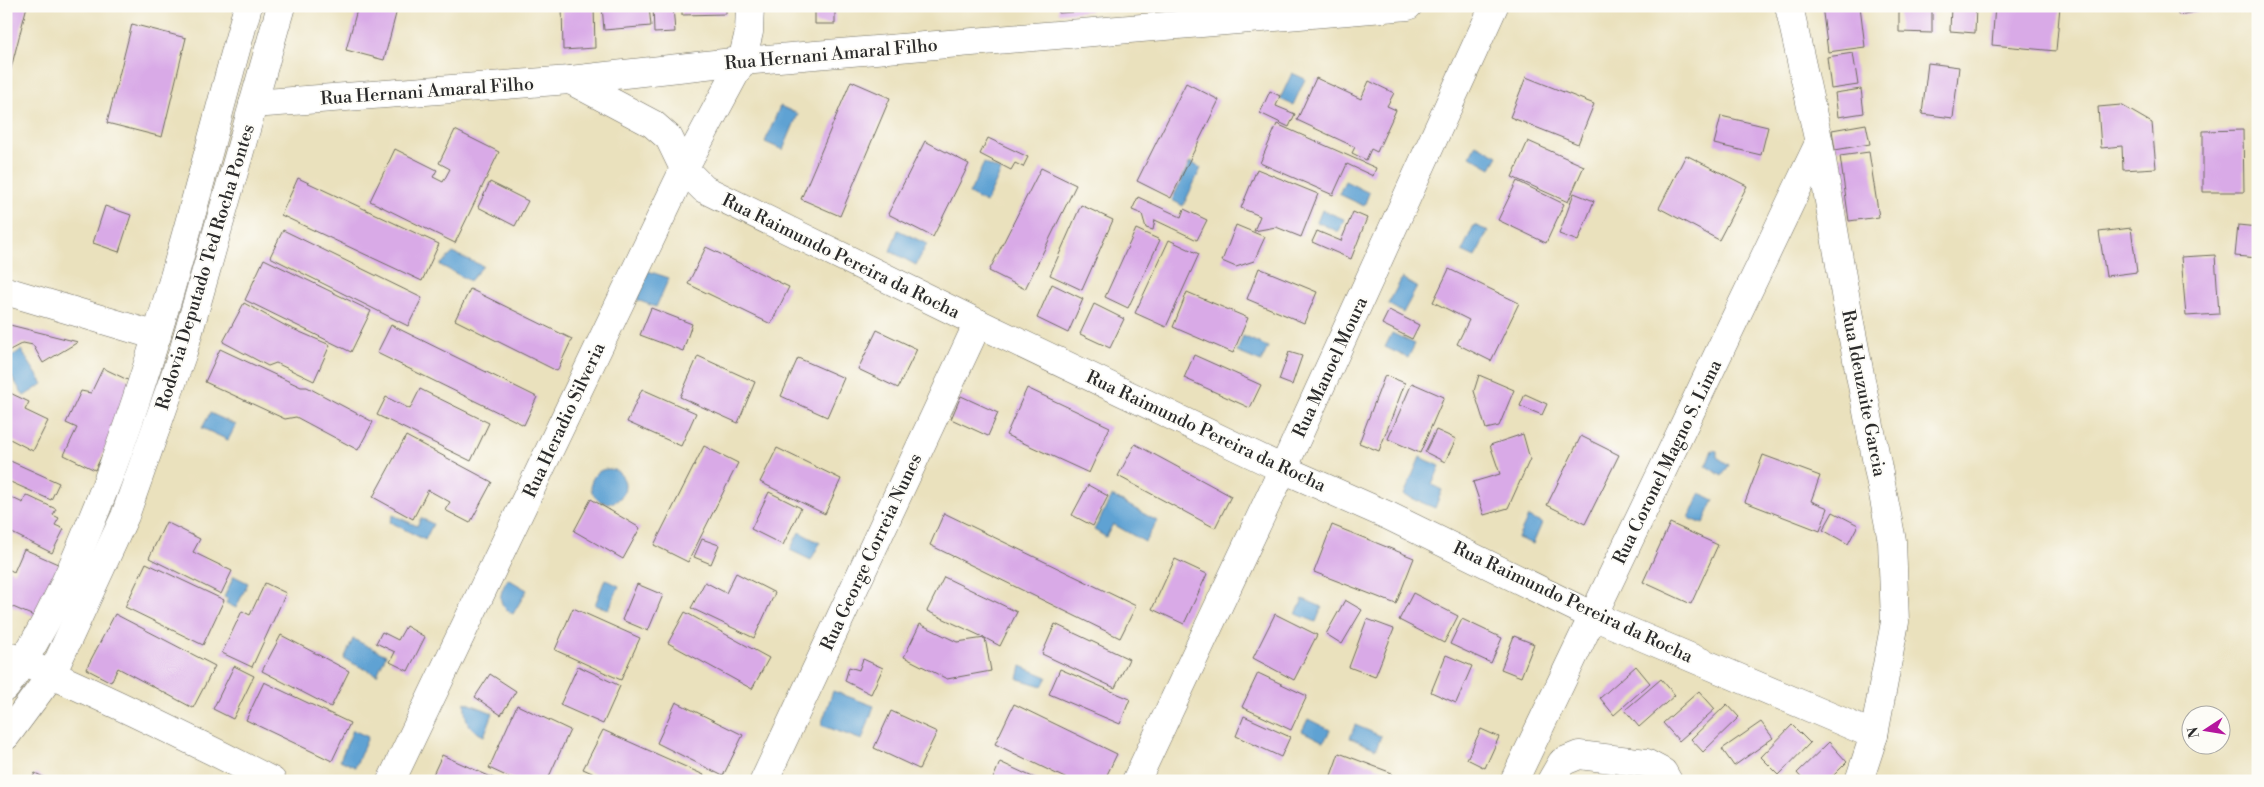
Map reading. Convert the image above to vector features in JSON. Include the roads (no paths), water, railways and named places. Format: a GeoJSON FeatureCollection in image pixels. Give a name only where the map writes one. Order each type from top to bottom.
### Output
{"type":"FeatureCollection","features":[{"type":"Feature","properties":{"kind":"street","name":"Rodovia Deputado Ted Rocha Pontes"},"geometry":{"type":"LineString","coordinates":[[6,686],[15,659],[81,550],[123,439],[156,336],[248,6]]}},
{"type":"Feature","properties":{"kind":"street","name":"Rodovia Deputado Ted Rocha Pontes"},"geometry":{"type":"LineString","coordinates":[[6,736],[52,674],[125,516],[183,352],[281,6]]}},
{"type":"Feature","properties":{"kind":"street","name":"Rua Heradio Silveria"},"geometry":{"type":"LineString","coordinates":[[391,781],[684,169],[742,61],[749,32],[750,6]]}},
{"type":"Feature","properties":{"kind":"street","name":"Rua Hernani Amaral Filho"},"geometry":{"type":"LineString","coordinates":[[253,104],[570,80],[1204,15],[1408,6]]}},
{"type":"Feature","properties":{"kind":"street","name":"Rua Manoel Moura"},"geometry":{"type":"LineString","coordinates":[[1136,781],[1283,469],[1494,6]]}},
{"type":"Feature","properties":{"kind":"street","name":"Rua Ideuzuite Garcia"},"geometry":{"type":"LineString","coordinates":[[1789,6],[1819,143],[1850,323],[1892,541],[1895,622],[1874,735],[1859,781]]}},
{"type":"Feature","properties":{"kind":"street","name":"Rua Raimundo Pereira da Rocha"},"geometry":{"type":"LineString","coordinates":[[570,80],[654,124],[670,138],[684,169],[704,189],[978,323],[1283,469],[1389,516],[1593,616],[1874,735]]}},
{"type":"Feature","properties":{"kind":"street","name":"Rua Coronel Magno S. Lima"},"geometry":{"type":"LineString","coordinates":[[1514,781],[1819,143]]}},
{"type":"Feature","properties":{"kind":"street"},"geometry":{"type":"LineString","coordinates":[[6,292],[156,336]]}},
{"type":"Feature","properties":{"kind":"street","name":"Rua George Correia Nunes"},"geometry":{"type":"LineString","coordinates":[[764,781],[978,323]]}},
{"type":"Feature","properties":{"kind":"street"},"geometry":{"type":"LineString","coordinates":[[15,659],[52,674],[179,734],[272,781]]}},
{"type":"Feature","properties":{"kind":"street"},"geometry":{"type":"LineString","coordinates":[[1552,781],[1562,762],[1579,755],[1646,763],[1663,772],[1668,781]]}},
{"type":"Feature","properties":{"kind":"water"},"geometry":{"type":"Polygon","coordinates":[[[1292,73],[1305,79],[1293,105],[1280,99],[1292,73]]]}},
{"type":"Feature","properties":{"kind":"water"},"geometry":{"type":"Polygon","coordinates":[[[780,106],[798,114],[783,150],[765,142],[780,106]]]}},
{"type":"Feature","properties":{"kind":"water"},"geometry":{"type":"Polygon","coordinates":[[[1476,144],[1498,156],[1491,168],[1470,156],[1476,144]]]}},
{"type":"Feature","properties":{"kind":"water"},"geometry":{"type":"Polygon","coordinates":[[[1190,162],[1201,168],[1183,206],[1172,200],[1190,162]]]}},
{"type":"Feature","properties":{"kind":"water"},"geometry":{"type":"Polygon","coordinates":[[[984,163],[1001,171],[986,203],[969,194],[984,163]]]}},
{"type":"Feature","properties":{"kind":"water"},"geometry":{"type":"Polygon","coordinates":[[[1345,181],[1369,193],[1364,206],[1339,194],[1345,181]]]}},
{"type":"Feature","properties":{"kind":"water"},"geometry":{"type":"Polygon","coordinates":[[[1322,210],[1344,219],[1339,232],[1317,222],[1322,210]]]}},
{"type":"Feature","properties":{"kind":"water"},"geometry":{"type":"Polygon","coordinates":[[[1474,225],[1488,231],[1475,257],[1462,251],[1474,225]]]}},
{"type":"Feature","properties":{"kind":"water"},"geometry":{"type":"Polygon","coordinates":[[[898,230],[927,244],[916,265],[890,251],[898,230]]]}},
{"type":"Feature","properties":{"kind":"water"},"geometry":{"type":"Polygon","coordinates":[[[453,253],[483,266],[470,281],[440,265],[453,253]]]}},
{"type":"Feature","properties":{"kind":"water"},"geometry":{"type":"Polygon","coordinates":[[[648,271],[669,278],[656,307],[637,300],[648,271]]]}},
{"type":"Feature","properties":{"kind":"water"},"geometry":{"type":"Polygon","coordinates":[[[1402,278],[1417,287],[1403,313],[1388,304],[1402,278]]]}},
{"type":"Feature","properties":{"kind":"water"},"geometry":{"type":"Polygon","coordinates":[[[1392,333],[1415,344],[1408,358],[1385,347],[1392,333]]]}},
{"type":"Feature","properties":{"kind":"water"},"geometry":{"type":"Polygon","coordinates":[[[1243,336],[1268,347],[1261,362],[1237,352],[1243,336]]]}},
{"type":"Feature","properties":{"kind":"water"},"geometry":{"type":"Polygon","coordinates":[[[21,350],[43,384],[24,396],[8,371],[6,374],[6,360],[21,350]]]}},
{"type":"Feature","properties":{"kind":"water"},"geometry":{"type":"Polygon","coordinates":[[[210,413],[236,425],[228,440],[202,428],[210,413]]]}},
{"type":"Feature","properties":{"kind":"water"},"geometry":{"type":"Polygon","coordinates":[[[1712,450],[1717,451],[1717,457],[1729,465],[1722,476],[1706,466],[1712,450]]]}},
{"type":"Feature","properties":{"kind":"water"},"geometry":{"type":"Polygon","coordinates":[[[1420,457],[1440,466],[1432,485],[1442,490],[1435,508],[1404,495],[1420,457]]]}},
{"type":"Feature","properties":{"kind":"water"},"geometry":{"type":"Polygon","coordinates":[[[608,469],[615,470],[620,474],[624,479],[624,493],[620,498],[615,502],[608,503],[601,502],[596,498],[592,493],[591,486],[592,479],[596,474],[601,470],[608,469]]]}},
{"type":"Feature","properties":{"kind":"water"},"geometry":{"type":"Polygon","coordinates":[[[1700,493],[1714,500],[1703,524],[1689,518],[1700,493]]]}},
{"type":"Feature","properties":{"kind":"water"},"geometry":{"type":"Polygon","coordinates":[[[1112,496],[1157,521],[1145,542],[1113,524],[1106,537],[1094,530],[1112,496]]]}},
{"type":"Feature","properties":{"kind":"water"},"geometry":{"type":"Polygon","coordinates":[[[393,515],[417,526],[421,518],[433,524],[425,540],[390,522],[393,515]]]}},
{"type":"Feature","properties":{"kind":"water"},"geometry":{"type":"Polygon","coordinates":[[[1528,517],[1542,523],[1533,544],[1518,538],[1528,517]]]}},
{"type":"Feature","properties":{"kind":"water"},"geometry":{"type":"Polygon","coordinates":[[[799,532],[820,543],[811,560],[790,550],[799,532]]]}},
{"type":"Feature","properties":{"kind":"water"},"geometry":{"type":"Polygon","coordinates":[[[234,576],[248,583],[236,608],[226,603],[228,599],[224,597],[234,576]]]}},
{"type":"Feature","properties":{"kind":"water"},"geometry":{"type":"Polygon","coordinates":[[[508,579],[527,590],[513,614],[504,607],[501,598],[508,579]]]}},
{"type":"Feature","properties":{"kind":"water"},"geometry":{"type":"Polygon","coordinates":[[[605,579],[619,586],[609,609],[595,605],[605,579]]]}},
{"type":"Feature","properties":{"kind":"water"},"geometry":{"type":"Polygon","coordinates":[[[1303,599],[1322,607],[1316,622],[1296,614],[1303,599]]]}},
{"type":"Feature","properties":{"kind":"water"},"geometry":{"type":"Polygon","coordinates":[[[353,639],[386,655],[377,675],[344,659],[353,639]]]}},
{"type":"Feature","properties":{"kind":"water"},"geometry":{"type":"Polygon","coordinates":[[[1021,666],[1047,677],[1042,686],[1018,679],[1021,666]]]}},
{"type":"Feature","properties":{"kind":"water"},"geometry":{"type":"Polygon","coordinates":[[[833,691],[874,706],[862,740],[821,725],[833,691]]]}},
{"type":"Feature","properties":{"kind":"water"},"geometry":{"type":"Polygon","coordinates":[[[465,702],[493,713],[484,736],[474,730],[468,723],[465,714],[465,702]]]}},
{"type":"Feature","properties":{"kind":"water"},"geometry":{"type":"Polygon","coordinates":[[[1308,719],[1330,730],[1324,742],[1302,731],[1308,719]]]}},
{"type":"Feature","properties":{"kind":"water"},"geometry":{"type":"Polygon","coordinates":[[[1355,725],[1381,736],[1376,749],[1350,738],[1355,725]]]}},
{"type":"Feature","properties":{"kind":"water"},"geometry":{"type":"Polygon","coordinates":[[[353,730],[368,737],[355,767],[340,760],[353,730]]]}}]}
